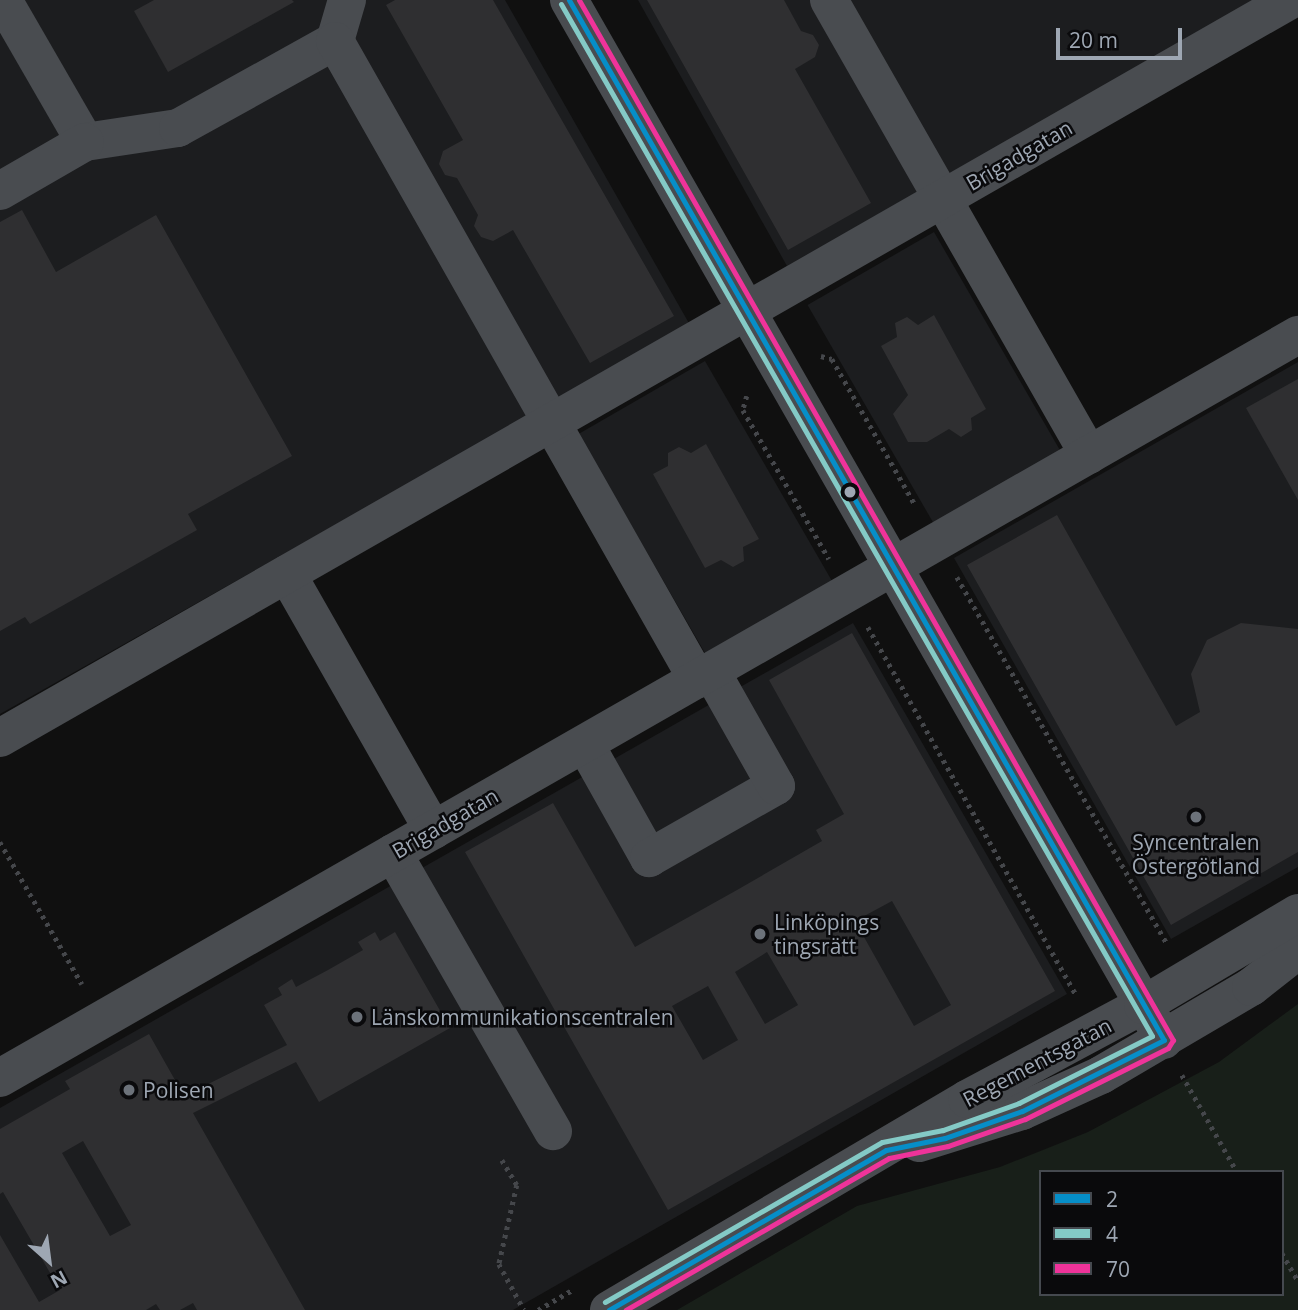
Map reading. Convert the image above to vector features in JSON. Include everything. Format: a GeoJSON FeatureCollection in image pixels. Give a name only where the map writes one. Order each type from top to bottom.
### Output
{"type":"FeatureCollection","features":[{"type":"Feature","properties":{"kind":"street"},"geometry":{"type":"LineString","coordinates":[[3,0],[85,142]]}},
{"type":"Feature","properties":{"kind":"street"},"geometry":{"type":"LineString","coordinates":[[0,191],[85,142],[178,128],[335,41],[348,0]]}},
{"type":"Feature","properties":{"kind":"street"},"geometry":{"type":"LineString","coordinates":[[569,0],[890,569],[1164,1040]]}},
{"type":"Feature","properties":{"kind":"street"},"geometry":{"type":"LineString","coordinates":[[830,0],[1089,455]]}},
{"type":"Feature","properties":{"kind":"street","name":"Brigadgatan"},"geometry":{"type":"LineString","coordinates":[[0,738],[554,422],[755,326],[943,199],[1290,0]]}},
{"type":"Feature","properties":{"kind":"street"},"geometry":{"type":"LineString","coordinates":[[335,41],[554,422],[704,675],[776,786],[649,858],[585,744]]}},
{"type":"Feature","properties":{"kind":"street","name":"Brigadgatan"},"geometry":{"type":"LineString","coordinates":[[0,1078],[1298,335]]}},
{"type":"Feature","properties":{"kind":"street"},"geometry":{"type":"LineString","coordinates":[[287,574],[433,830]]}},
{"type":"Feature","properties":{"kind":"street"},"geometry":{"type":"LineString","coordinates":[[393,853],[553,1131]]}},
{"type":"Feature","properties":{"kind":"street","name":"Regementsgatan"},"geometry":{"type":"LineString","coordinates":[[609,1310],[886,1150],[967,1099],[1143,1004],[1298,913]]}},
{"type":"Feature","properties":{"kind":"street","name":"Regementsgatan"},"geometry":{"type":"LineString","coordinates":[[886,1150],[945,1138],[1022,1111],[1164,1040],[1251,987],[1298,950]]}},
{"type":"Feature","properties":{"kind":"path"},"geometry":{"type":"LineString","coordinates":[[1077,997],[743,410],[755,326],[832,359],[1169,947]]}},
{"type":"Feature","properties":{"kind":"path"},"geometry":{"type":"LineString","coordinates":[[0,842],[102,1020]]}},
{"type":"Feature","properties":{"kind":"path"},"geometry":{"type":"LineString","coordinates":[[1186,1082],[1236,1170]]}},
{"type":"Feature","properties":{"kind":"path"},"geometry":{"type":"LineString","coordinates":[[502,1160],[517,1185],[499,1264],[524,1310]]}},
{"type":"Feature","properties":{"kind":"path"},"geometry":{"type":"LineString","coordinates":[[1284,1256],[1298,1281]]}},
{"type":"Feature","properties":{"kind":"shaded area"},"geometry":{"type":"Polygon","coordinates":[[[0,0],[505,0],[690,325],[0,714],[0,0]]]}},
{"type":"Feature","properties":{"kind":"shaded area"},"geometry":{"type":"Polygon","coordinates":[[[638,0],[1256,0],[787,266],[638,0]]]}},
{"type":"Feature","properties":{"kind":"shaded area"},"geometry":{"type":"Polygon","coordinates":[[[934,232],[1061,452],[935,525],[808,305],[934,232]]]}},
{"type":"Feature","properties":{"kind":"shaded area"},"geometry":{"type":"Polygon","coordinates":[[[705,361],[832,581],[706,654],[579,434],[705,361]]]}},
{"type":"Feature","properties":{"kind":"shaded area"},"geometry":{"type":"Polygon","coordinates":[[[1298,362],[1298,867],[1171,939],[954,558],[1298,362]]]}},
{"type":"Feature","properties":{"kind":"shaded area"},"geometry":{"type":"Polygon","coordinates":[[[853,623],[1067,994],[513,1310],[0,1310],[0,1108],[853,623]]]}},
{"type":"Feature","properties":{"kind":"shaded area"},"geometry":{"type":"Polygon","coordinates":[[[1298,1004],[1298,1310],[677,1310],[857,1206],[1000,1167],[1088,1132],[1219,1062],[1298,1004]]]}},
{"type":"Feature","properties":{"kind":"building"},"geometry":{"type":"Polygon","coordinates":[[[154,0],[294,2],[168,72],[134,11],[154,0]]]}},
{"type":"Feature","properties":{"kind":"building"},"geometry":{"type":"Polygon","coordinates":[[[395,0],[493,0],[674,316],[590,363],[513,230],[493,241],[481,237],[474,226],[478,215],[457,178],[445,175],[439,164],[443,151],[463,140],[386,5],[395,0]]]}},
{"type":"Feature","properties":{"kind":"building"},"geometry":{"type":"Polygon","coordinates":[[[647,0],[784,0],[801,31],[813,35],[819,45],[815,57],[795,69],[871,203],[788,250],[647,0]]]}},
{"type":"Feature","properties":{"kind":"building"},"geometry":{"type":"Polygon","coordinates":[[[22,210],[56,272],[156,215],[292,456],[188,514],[197,530],[30,624],[25,617],[0,631],[0,222],[22,210]]]}},
{"type":"Feature","properties":{"kind":"building"},"geometry":{"type":"Polygon","coordinates":[[[934,315],[986,409],[971,418],[972,430],[961,437],[949,429],[927,442],[908,442],[893,414],[908,395],[881,346],[897,337],[895,323],[907,317],[918,325],[934,315]]]}},
{"type":"Feature","properties":{"kind":"building"},"geometry":{"type":"Polygon","coordinates":[[[1298,379],[1298,500],[1246,408],[1298,379]]]}},
{"type":"Feature","properties":{"kind":"building"},"geometry":{"type":"Polygon","coordinates":[[[706,444],[759,539],[743,547],[744,561],[733,567],[721,560],[705,568],[653,474],[668,466],[668,453],[679,447],[691,453],[706,444]]]}},
{"type":"Feature","properties":{"kind":"building"},"geometry":{"type":"Polygon","coordinates":[[[1057,515],[1176,726],[1200,712],[1191,674],[1207,640],[1241,623],[1298,629],[1298,852],[1171,925],[967,565],[1057,515]]]}},
{"type":"Feature","properties":{"kind":"building","name":"Linköpings tingsrätt"},"geometry":{"type":"Polygon","coordinates":[[[852,633],[1055,991],[668,1210],[465,852],[553,803],[635,947],[737,890],[822,841],[816,830],[844,814],[769,680],[852,633]],[[892,901],[855,921],[914,1026],[951,1005],[892,901]],[[767,952],[735,972],[765,1024],[798,1005],[767,952]],[[708,986],[672,1006],[703,1060],[738,1040],[708,986]]]}},
{"type":"Feature","properties":{"kind":"building"},"geometry":{"type":"Polygon","coordinates":[[[375,932],[380,941],[395,932],[450,1028],[319,1102],[296,1062],[193,1113],[305,1310],[197,1310],[193,1303],[180,1310],[160,1310],[156,1304],[146,1310],[0,1310],[0,1235],[39,1302],[60,1290],[3,1192],[0,1194],[0,1129],[70,1089],[65,1081],[149,1034],[184,1096],[287,1045],[264,1005],[282,995],[278,988],[292,979],[296,987],[363,950],[358,942],[375,932]],[[83,1141],[62,1153],[110,1236],[131,1225],[83,1141]]]}},
{"type":"Feature","properties":{"kind":"transit line","name":"2"},"geometry":{"type":"LineString","coordinates":[[569,0],[1164,1040],[1022,1111],[945,1138],[886,1150],[609,1310]]}},
{"type":"Feature","properties":{"kind":"transit line","name":"70"},"geometry":{"type":"LineString","coordinates":[[579,0],[1173,1040],[1168,1048],[1025,1119],[948,1146],[889,1158],[626,1310]]}},
{"type":"Feature","properties":{"kind":"transit line","name":"4"},"geometry":{"type":"LineString","coordinates":[[561,4],[1152,1036],[1019,1103],[943,1130],[882,1142],[605,1302]]}},
{"type":"Feature","properties":{"kind":"place","name":"Syncentralen Östergötland"},"geometry":{"type":"Point","coordinates":[1196,817]}},
{"type":"Feature","properties":{"kind":"place","name":"Linköpings tingsrätt"},"geometry":{"type":"Point","coordinates":[760,934]}},
{"type":"Feature","properties":{"kind":"place","name":"Länskommunikationscentralen"},"geometry":{"type":"Point","coordinates":[357,1017]}},
{"type":"Feature","properties":{"kind":"place","name":"Polisen"},"geometry":{"type":"Point","coordinates":[129,1090]}}]}
